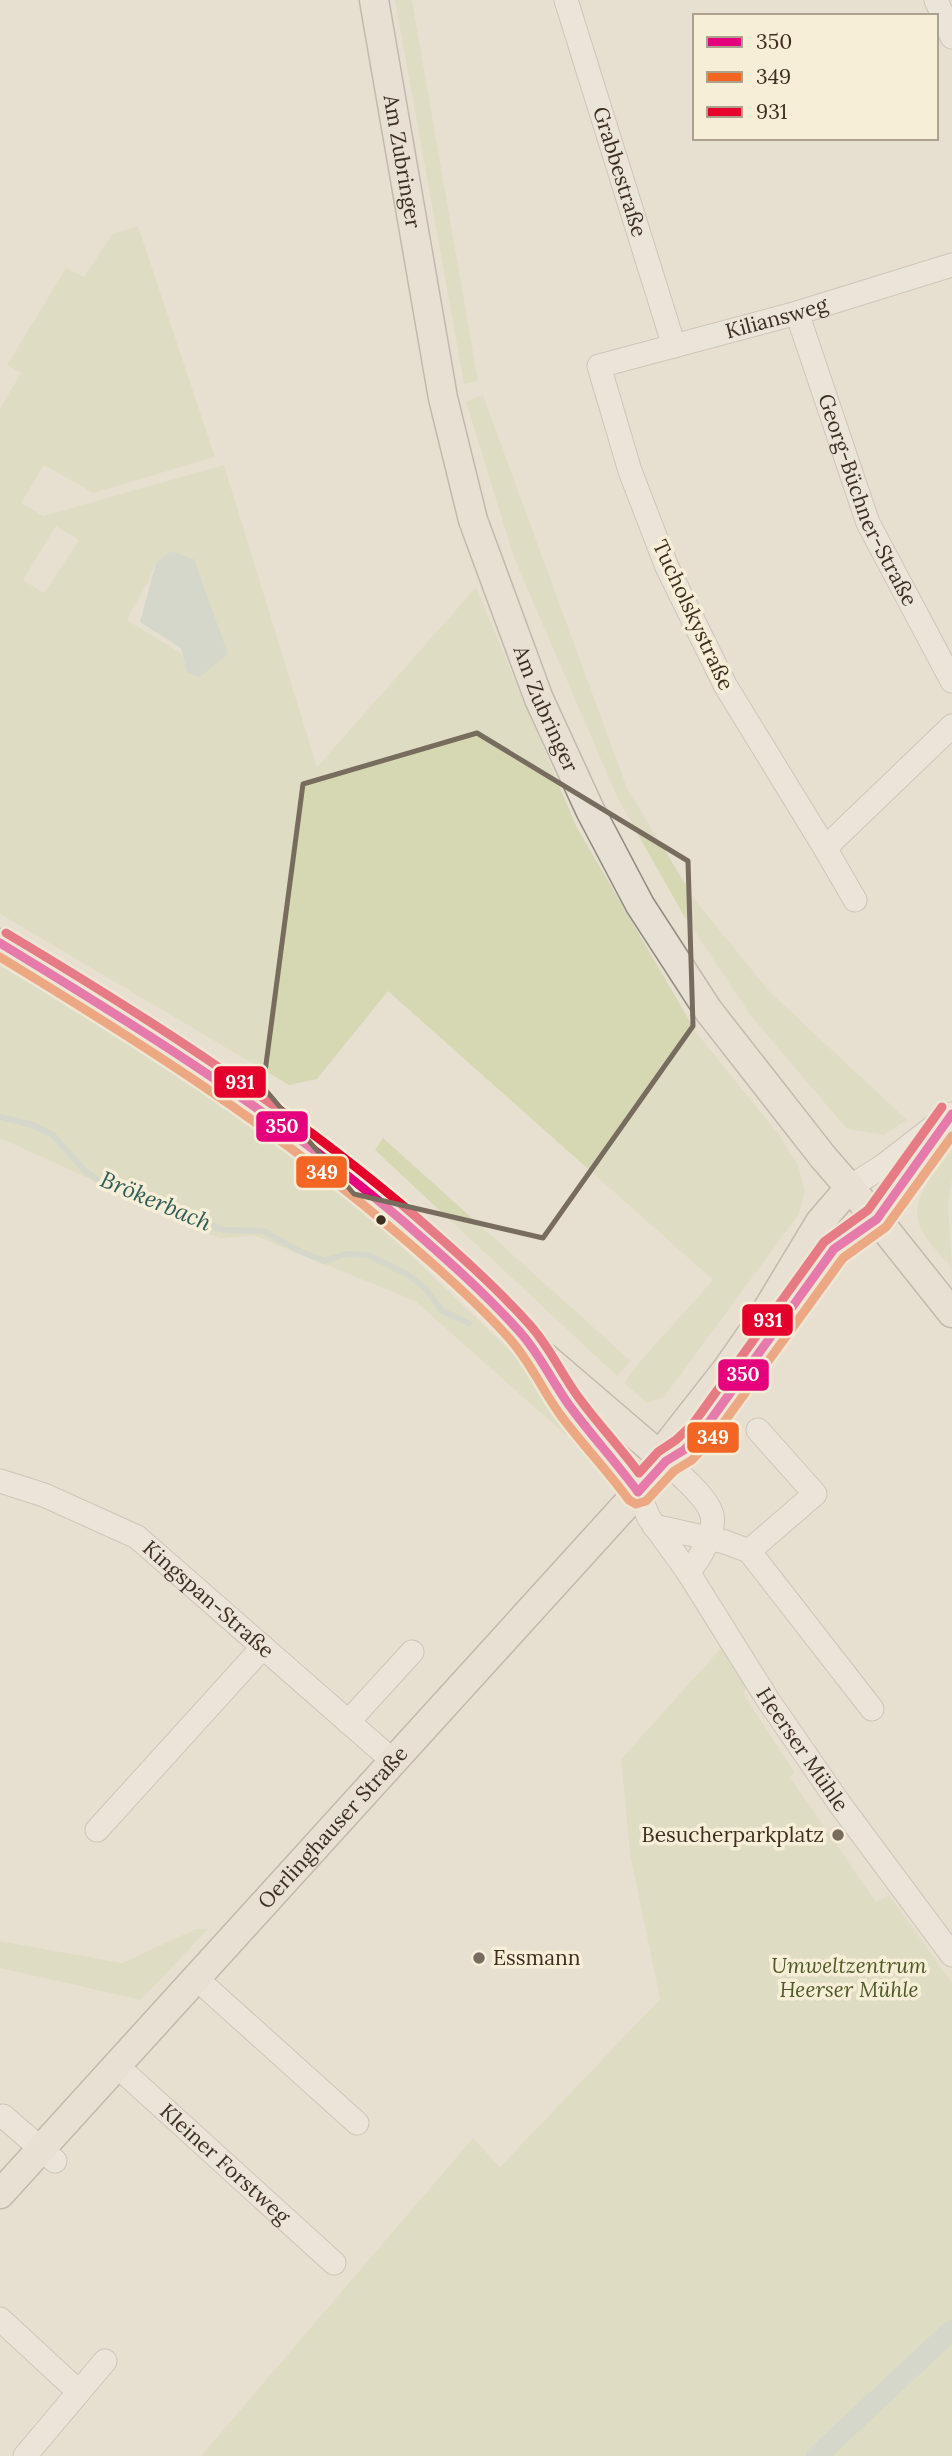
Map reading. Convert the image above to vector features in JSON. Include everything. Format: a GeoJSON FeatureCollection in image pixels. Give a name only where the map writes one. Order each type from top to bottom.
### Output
{"type":"FeatureCollection","features":[{"type":"Feature","properties":{"kind":"main road","name":"Am Zubringer"},"geometry":{"type":"LineString","coordinates":[[374,0],[443,398],[473,520],[539,699],[590,810],[640,905],[708,1010],[823,1157],[952,1312]]}},
{"type":"Feature","properties":{"kind":"main road"},"geometry":{"type":"LineString","coordinates":[[0,943],[145,1032],[285,1127],[395,1214],[451,1264],[534,1348],[666,1461]]}},
{"type":"Feature","properties":{"kind":"main road","name":"Oerlinghauser Straße"},"geometry":{"type":"LineString","coordinates":[[666,1461],[669,1443],[727,1369],[759,1323],[820,1222],[850,1187]]}},
{"type":"Feature","properties":{"kind":"main road","name":"Oerlinghauser Straße"},"geometry":{"type":"LineString","coordinates":[[0,2194],[48,2155],[116,2065],[666,1461],[684,1450],[702,1432],[834,1249],[877,1219]]}},
{"type":"Feature","properties":{"kind":"main road"},"geometry":{"type":"LineString","coordinates":[[534,1348],[569,1404],[613,1456],[638,1492]]}},
{"type":"Feature","properties":{"kind":"street","name":"Grabbestraße"},"geometry":{"type":"LineString","coordinates":[[566,0],[674,346]]}},
{"type":"Feature","properties":{"kind":"street"},"geometry":{"type":"LineString","coordinates":[[936,0],[952,37]]}},
{"type":"Feature","properties":{"kind":"street","name":"Kiliansweg"},"geometry":{"type":"LineString","coordinates":[[599,366],[797,313],[952,265]]}},
{"type":"Feature","properties":{"kind":"street","name":"Georg-Büchner-Straße"},"geometry":{"type":"LineString","coordinates":[[797,313],[868,523],[952,681]]}},
{"type":"Feature","properties":{"kind":"street","name":"Tucholskystraße"},"geometry":{"type":"LineString","coordinates":[[599,366],[630,471],[667,567],[725,685],[855,900]]}},
{"type":"Feature","properties":{"kind":"street"},"geometry":{"type":"LineString","coordinates":[[825,848],[952,726]]}},
{"type":"Feature","properties":{"kind":"street","name":"Oerlinghauser Straße"},"geometry":{"type":"LineString","coordinates":[[850,1187],[883,1166],[952,1113]]}},
{"type":"Feature","properties":{"kind":"street","name":"Oerlinghauser Straße"},"geometry":{"type":"LineString","coordinates":[[877,1219],[952,1113]]}},
{"type":"Feature","properties":{"kind":"street"},"geometry":{"type":"LineString","coordinates":[[749,1551],[815,1494],[758,1430]]}},
{"type":"Feature","properties":{"kind":"street"},"geometry":{"type":"LineString","coordinates":[[666,1461],[712,1512],[709,1538],[688,1573]]}},
{"type":"Feature","properties":{"kind":"street","name":"Kingspan-Straße"},"geometry":{"type":"LineString","coordinates":[[0,1481],[44,1495],[137,1536],[392,1760]]}},
{"type":"Feature","properties":{"kind":"street","name":"Heerser Mühle"},"geometry":{"type":"LineString","coordinates":[[638,1492],[654,1526],[688,1573],[768,1700],[839,1803],[952,1955]]}},
{"type":"Feature","properties":{"kind":"street"},"geometry":{"type":"LineString","coordinates":[[654,1526],[709,1538],[749,1551],[872,1709]]}},
{"type":"Feature","properties":{"kind":"street"},"geometry":{"type":"LineString","coordinates":[[97,1830],[263,1647]]}},
{"type":"Feature","properties":{"kind":"street"},"geometry":{"type":"LineString","coordinates":[[348,1722],[412,1652]]}},
{"type":"Feature","properties":{"kind":"street"},"geometry":{"type":"LineString","coordinates":[[197,1979],[357,2123]]}},
{"type":"Feature","properties":{"kind":"street","name":"Kleiner Forstweg"},"geometry":{"type":"LineString","coordinates":[[116,2065],[334,2263]]}},
{"type":"Feature","properties":{"kind":"street"},"geometry":{"type":"LineString","coordinates":[[3,2116],[48,2155]]}},
{"type":"Feature","properties":{"kind":"street"},"geometry":{"type":"LineString","coordinates":[[0,2319],[79,2392]]}},
{"type":"Feature","properties":{"kind":"street"},"geometry":{"type":"LineString","coordinates":[[25,2456],[105,2361]]}},
{"type":"Feature","properties":{"kind":"highlighted area"},"geometry":{"type":"Polygon","coordinates":[[[477,733],[688,861],[693,1026],[543,1238],[354,1194],[263,1087],[303,784],[477,733]]]}},
{"type":"Feature","properties":{"kind":"green space"},"geometry":{"type":"Polygon","coordinates":[[[395,0],[412,0],[478,381],[464,384],[395,0]]]}},
{"type":"Feature","properties":{"kind":"green space"},"geometry":{"type":"Polygon","coordinates":[[[138,226],[215,457],[93,493],[44,465],[21,503],[43,516],[224,465],[317,767],[476,587],[576,826],[696,1032],[780,1136],[798,1165],[805,1191],[799,1214],[664,1397],[647,1403],[624,1383],[713,1280],[388,991],[317,1079],[289,1085],[0,914],[0,408],[21,373],[7,365],[66,268],[84,277],[112,234],[138,226]],[[56,526],[23,580],[44,593],[79,540],[56,526]],[[171,551],[156,563],[127,620],[182,654],[187,672],[227,654],[194,559],[171,551]]]}},
{"type":"Feature","properties":{"kind":"green space"},"geometry":{"type":"Polygon","coordinates":[[[483,395],[627,788],[695,900],[770,992],[907,1120],[884,1135],[847,1129],[751,1016],[683,914],[618,799],[514,558],[466,402],[483,395]]]}},
{"type":"Feature","properties":{"kind":"green space"},"geometry":{"type":"Polygon","coordinates":[[[0,966],[105,1024],[219,1097],[316,1164],[524,1364],[568,1437],[415,1301],[253,1235],[221,1239],[0,1138],[0,966]]]}},
{"type":"Feature","properties":{"kind":"green space"},"geometry":{"type":"Polygon","coordinates":[[[383,1138],[631,1361],[617,1376],[375,1150],[383,1138]]]}},
{"type":"Feature","properties":{"kind":"green space"},"geometry":{"type":"Polygon","coordinates":[[[952,1149],[952,1179],[948,1206],[952,1269],[921,1229],[917,1207],[925,1186],[952,1149]]]}},
{"type":"Feature","properties":{"kind":"green space","name":"Umweltzentrum Heerser Mühle"},"geometry":{"type":"Polygon","coordinates":[[[722,1647],[748,1686],[743,1693],[795,1773],[790,1777],[876,1902],[889,1895],[952,1983],[952,2456],[201,2456],[473,2138],[500,2167],[660,1999],[630,1854],[621,1759],[722,1647]]]}},
{"type":"Feature","properties":{"kind":"green space"},"geometry":{"type":"Polygon","coordinates":[[[196,1929],[208,1929],[141,2000],[0,1968],[0,1941],[122,1963],[196,1929]]]}},
{"type":"Feature","properties":{"kind":"shaded area"},"geometry":{"type":"Polygon","coordinates":[[[171,551],[194,559],[228,654],[200,677],[187,672],[181,648],[140,622],[156,563],[171,551]]]}},
{"type":"Feature","properties":{"kind":"waterway","name":"Brökerbach"},"geometry":{"type":"LineString","coordinates":[[0,1117],[33,1125],[53,1135],[85,1171],[101,1182],[224,1230],[264,1231],[297,1250],[324,1261],[346,1254],[368,1255],[407,1274],[426,1289],[442,1311],[469,1323]]}},
{"type":"Feature","properties":{"kind":"waterway"},"geometry":{"type":"LineString","coordinates":[[817,2456],[952,2330]]}},
{"type":"Feature","properties":{"kind":"transit line","name":"931"},"geometry":{"type":"LineString","coordinates":[[6,933],[216,1065],[317,1137],[414,1215],[488,1282],[529,1324],[579,1398],[639,1473],[658,1452],[693,1424],[824,1242],[868,1210],[942,1107]]}},
{"type":"Feature","properties":{"kind":"transit line","name":"350"},"geometry":{"type":"LineString","coordinates":[[0,943],[208,1074],[308,1145],[404,1222],[478,1289],[519,1331],[569,1405],[638,1492],[666,1461],[684,1450],[702,1432],[834,1249],[877,1219],[952,1114]]}},
{"type":"Feature","properties":{"kind":"transit line","name":"349"},"geometry":{"type":"LineString","coordinates":[[0,957],[154,1053],[254,1121],[412,1245],[509,1338],[567,1424],[629,1500],[636,1504],[646,1501],[674,1471],[692,1460],[711,1440],[843,1258],[886,1227],[952,1136]]}},
{"type":"Feature","properties":{"kind":"place","name":"Besucherparkplatz"},"geometry":{"type":"Point","coordinates":[838,1835]}},
{"type":"Feature","properties":{"kind":"place","name":"Essmann"},"geometry":{"type":"Point","coordinates":[479,1958]}}]}
